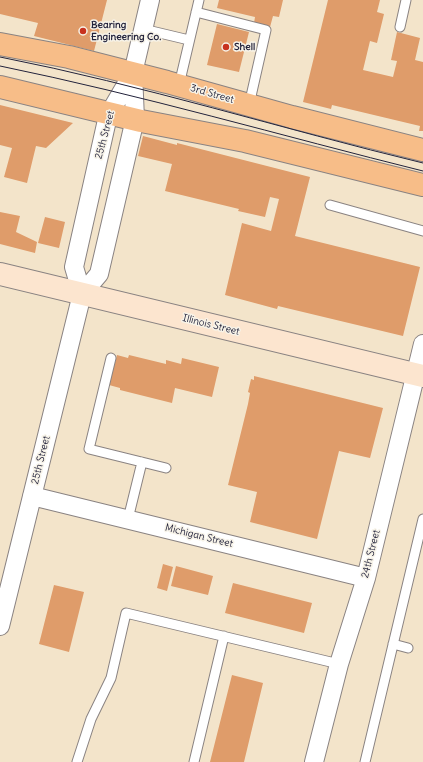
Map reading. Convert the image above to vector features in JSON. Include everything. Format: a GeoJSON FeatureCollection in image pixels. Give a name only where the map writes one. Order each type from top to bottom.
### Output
{"type":"FeatureCollection","features":[{"type":"Feature","properties":{"kind":"main road","name":"3rd Street"},"geometry":{"type":"LineString","coordinates":[[0,44],[133,73],[423,150]]}},
{"type":"Feature","properties":{"kind":"main road"},"geometry":{"type":"LineString","coordinates":[[0,87],[109,114],[245,141],[423,185]]}},
{"type":"Feature","properties":{"kind":"street","name":"25th Street"},"geometry":{"type":"LineString","coordinates":[[0,626],[82,294],[99,274],[135,119],[133,73],[150,0]]}},
{"type":"Feature","properties":{"kind":"street","name":"25th Street"},"geometry":{"type":"LineString","coordinates":[[82,294],[74,267],[109,114],[133,73]]}},
{"type":"Feature","properties":{"kind":"street","name":"Illinois Street"},"geometry":{"type":"LineString","coordinates":[[0,274],[419,375]]}},
{"type":"Feature","properties":{"kind":"street","name":"24th Street"},"geometry":{"type":"LineString","coordinates":[[314,762],[339,664],[366,578],[419,375],[423,344]]}},
{"type":"Feature","properties":{"kind":"street","name":"Michigan Street"},"geometry":{"type":"LineString","coordinates":[[32,496],[366,578]]}},
{"type":"Feature","properties":{"kind":"lane"},"geometry":{"type":"LineString","coordinates":[[179,85],[199,0]]}},
{"type":"Feature","properties":{"kind":"lane"},"geometry":{"type":"LineString","coordinates":[[400,27],[406,0]]}},
{"type":"Feature","properties":{"kind":"lane"},"geometry":{"type":"LineString","coordinates":[[196,12],[266,30],[249,105]]}},
{"type":"Feature","properties":{"kind":"lane"},"geometry":{"type":"LineString","coordinates":[[143,29],[189,40]]}},
{"type":"Feature","properties":{"kind":"lane"},"geometry":{"type":"LineString","coordinates":[[330,205],[423,231]]}},
{"type":"Feature","properties":{"kind":"lane"},"geometry":{"type":"LineString","coordinates":[[111,358],[89,449],[166,468]]}},
{"type":"Feature","properties":{"kind":"lane"},"geometry":{"type":"LineString","coordinates":[[128,519],[142,462]]}},
{"type":"Feature","properties":{"kind":"lane"},"geometry":{"type":"LineString","coordinates":[[364,762],[423,519]]}},
{"type":"Feature","properties":{"kind":"lane"},"geometry":{"type":"LineString","coordinates":[[77,762],[91,719],[111,678],[126,613],[339,664]]}},
{"type":"Feature","properties":{"kind":"lane"},"geometry":{"type":"LineString","coordinates":[[194,762],[224,636]]}},
{"type":"Feature","properties":{"kind":"lane"},"geometry":{"type":"LineString","coordinates":[[393,644],[408,648]]}},
{"type":"Feature","properties":{"kind":"building"},"geometry":{"type":"Polygon","coordinates":[[[0,0],[107,0],[94,51],[34,36],[38,23],[0,14],[0,0]]]}},
{"type":"Feature","properties":{"kind":"building"},"geometry":{"type":"Polygon","coordinates":[[[219,0],[283,0],[279,17],[273,16],[270,27],[254,23],[255,17],[217,8],[219,0]]]}},
{"type":"Feature","properties":{"kind":"building"},"geometry":{"type":"Polygon","coordinates":[[[328,0],[380,0],[377,12],[384,14],[377,43],[370,41],[363,70],[393,77],[397,61],[391,60],[397,32],[420,38],[415,60],[423,62],[423,131],[419,131],[420,126],[332,105],[331,109],[303,102],[328,0]]]}},
{"type":"Feature","properties":{"kind":"building"},"geometry":{"type":"Polygon","coordinates":[[[217,24],[249,32],[239,72],[207,65],[217,24]]]}},
{"type":"Feature","properties":{"kind":"building"},"geometry":{"type":"Polygon","coordinates":[[[0,105],[73,123],[46,148],[36,146],[27,183],[4,177],[12,148],[0,145],[0,105]]]}},
{"type":"Feature","properties":{"kind":"building"},"geometry":{"type":"Polygon","coordinates":[[[143,136],[177,145],[177,143],[310,177],[295,236],[420,267],[403,336],[278,306],[277,309],[225,295],[242,223],[271,231],[279,199],[270,197],[265,217],[238,211],[239,209],[165,191],[172,164],[138,156],[143,136]]]}},
{"type":"Feature","properties":{"kind":"building"},"geometry":{"type":"Polygon","coordinates":[[[0,212],[20,216],[16,232],[37,242],[35,253],[0,244],[0,212]]]}},
{"type":"Feature","properties":{"kind":"building"},"geometry":{"type":"Polygon","coordinates":[[[45,217],[65,222],[59,248],[38,243],[45,217]]]}},
{"type":"Feature","properties":{"kind":"building"},"geometry":{"type":"Polygon","coordinates":[[[117,355],[128,358],[129,355],[166,364],[166,360],[181,364],[182,358],[219,367],[212,397],[175,388],[172,403],[120,390],[120,388],[109,385],[117,355]]]}},
{"type":"Feature","properties":{"kind":"building"},"geometry":{"type":"Polygon","coordinates":[[[254,376],[383,408],[370,458],[339,451],[317,539],[250,522],[257,492],[228,485],[248,404],[250,393],[248,392],[251,379],[254,380],[254,376]]]}},
{"type":"Feature","properties":{"kind":"building"},"geometry":{"type":"Polygon","coordinates":[[[163,564],[173,567],[167,591],[157,588],[163,564]]]}},
{"type":"Feature","properties":{"kind":"building"},"geometry":{"type":"Polygon","coordinates":[[[176,566],[213,576],[208,595],[171,586],[176,566]]]}},
{"type":"Feature","properties":{"kind":"building"},"geometry":{"type":"Polygon","coordinates":[[[233,583],[312,603],[304,633],[225,613],[233,583]]]}},
{"type":"Feature","properties":{"kind":"building"},"geometry":{"type":"Polygon","coordinates":[[[54,585],[84,592],[69,652],[39,644],[54,585]]]}},
{"type":"Feature","properties":{"kind":"building"},"geometry":{"type":"Polygon","coordinates":[[[232,675],[263,683],[244,762],[210,762],[232,675]]]}},
{"type":"Feature","properties":{"kind":"tram line"},"geometry":{"type":"LineString","coordinates":[[0,57],[53,68],[160,94],[423,163]]}},
{"type":"Feature","properties":{"kind":"tram line"},"geometry":{"type":"LineString","coordinates":[[0,66],[53,77],[159,103],[423,171]]}},
{"type":"Feature","properties":{"kind":"place","name":"Bearing Engineering Co."},"geometry":{"type":"Point","coordinates":[83,31]}},
{"type":"Feature","properties":{"kind":"place","name":"Shell"},"geometry":{"type":"Point","coordinates":[226,47]}}]}
